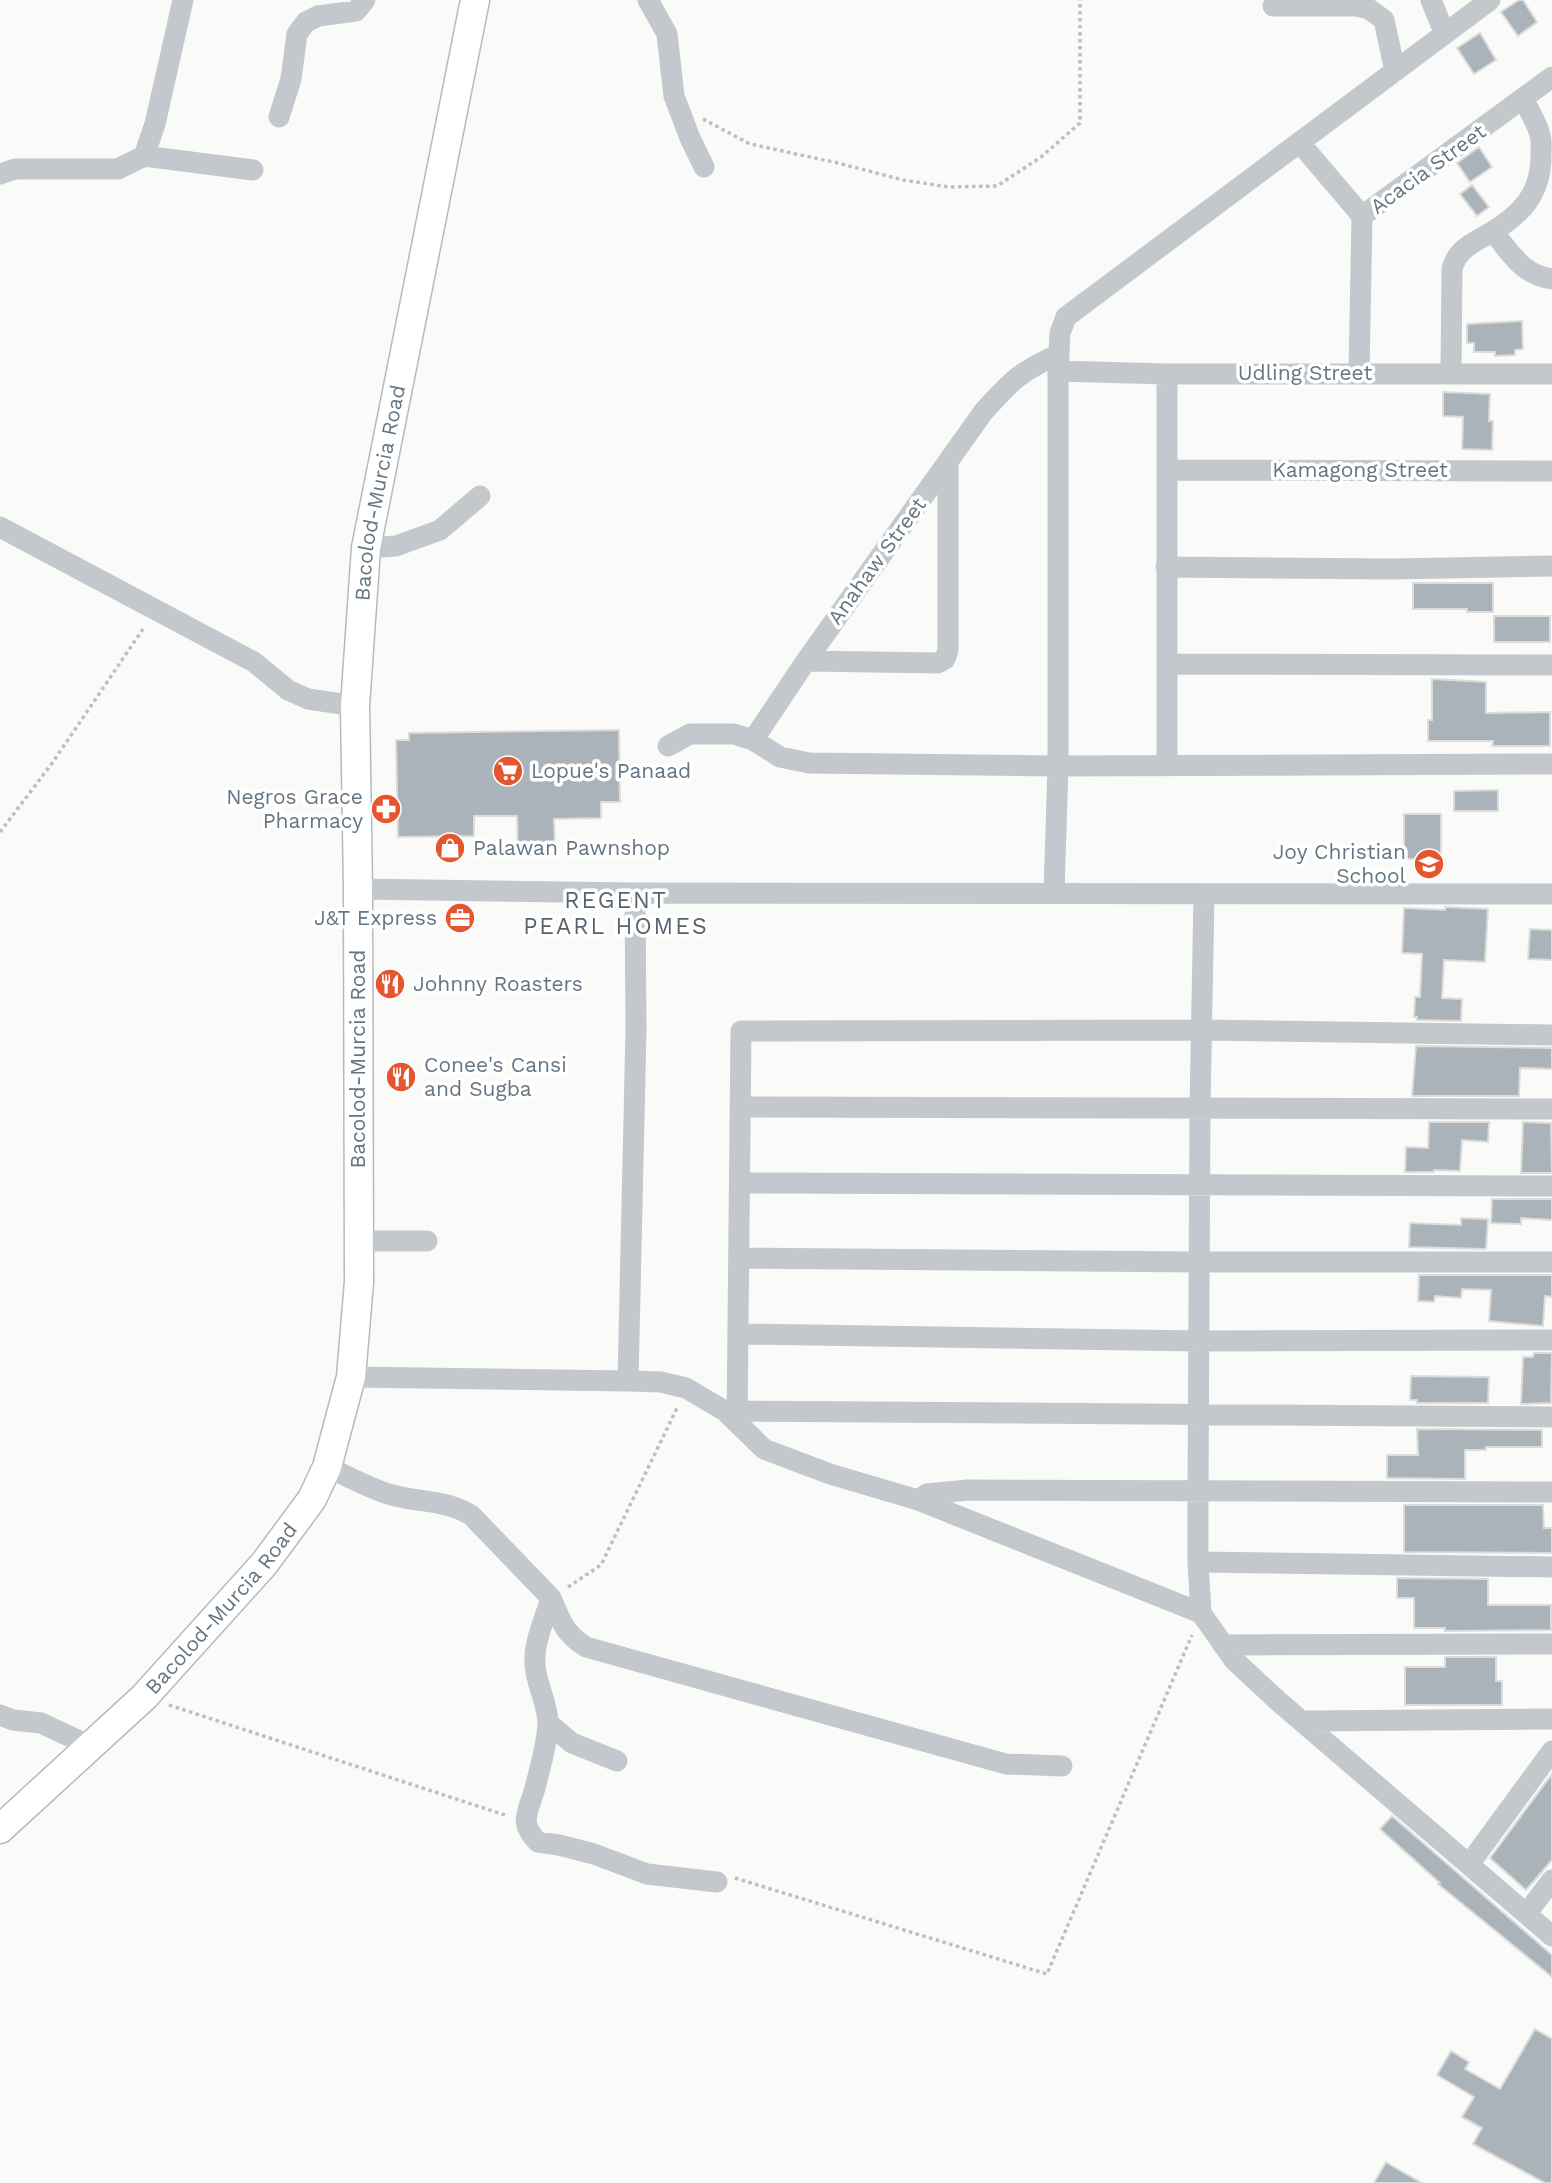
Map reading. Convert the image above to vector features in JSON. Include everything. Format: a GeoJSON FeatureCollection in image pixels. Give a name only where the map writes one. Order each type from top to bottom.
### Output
{"type":"FeatureCollection","features":[{"type":"Feature","properties":{"kind":"main road","name":"Bacolod-Murcia Road"},"geometry":{"type":"LineString","coordinates":[[1,1825],[144,1697],[264,1564],[312,1499],[327,1467],[351,1377],[357,1322],[358,1241],[355,706],[366,548],[475,0]]}},
{"type":"Feature","properties":{"kind":"street"},"geometry":{"type":"LineString","coordinates":[[144,156],[155,124],[183,0]]}},
{"type":"Feature","properties":{"kind":"street"},"geometry":{"type":"LineString","coordinates":[[279,117],[291,79],[297,34],[306,22],[318,16],[356,10],[365,0]]}},
{"type":"Feature","properties":{"kind":"street"},"geometry":{"type":"LineString","coordinates":[[648,0],[667,34],[672,85],[690,138],[704,167]]}},
{"type":"Feature","properties":{"kind":"street"},"geometry":{"type":"LineString","coordinates":[[1431,0],[1444,33]]}},
{"type":"Feature","properties":{"kind":"street"},"geometry":{"type":"LineString","coordinates":[[1054,893],[1058,766],[1058,363],[1060,333],[1066,317],[1490,0]]}},
{"type":"Feature","properties":{"kind":"street"},"geometry":{"type":"LineString","coordinates":[[1273,6],[1356,6],[1369,9],[1384,20],[1395,71]]}},
{"type":"Feature","properties":{"kind":"street","name":"Acacia Street"},"geometry":{"type":"LineString","coordinates":[[1359,373],[1362,216],[1552,78]]}},
{"type":"Feature","properties":{"kind":"street"},"geometry":{"type":"LineString","coordinates":[[1451,373],[1452,269],[1455,258],[1464,248],[1493,232],[1533,196],[1541,171],[1541,136],[1524,100]]}},
{"type":"Feature","properties":{"kind":"street"},"geometry":{"type":"LineString","coordinates":[[1300,143],[1362,216]]}},
{"type":"Feature","properties":{"kind":"street"},"geometry":{"type":"LineString","coordinates":[[0,174],[15,169],[118,169],[144,156],[253,170]]}},
{"type":"Feature","properties":{"kind":"street"},"geometry":{"type":"LineString","coordinates":[[1493,232],[1523,267],[1536,276],[1552,279]]}},
{"type":"Feature","properties":{"kind":"street","name":"Udling Street"},"geometry":{"type":"LineString","coordinates":[[1058,363],[1167,374],[1552,374]]}},
{"type":"Feature","properties":{"kind":"street","name":"Anahaw Street"},"geometry":{"type":"LineString","coordinates":[[753,740],[958,445],[1011,381],[1034,365],[1058,363]]}},
{"type":"Feature","properties":{"kind":"street"},"geometry":{"type":"LineString","coordinates":[[1167,374],[1167,765]]}},
{"type":"Feature","properties":{"kind":"street"},"geometry":{"type":"LineString","coordinates":[[806,661],[938,663],[945,659],[948,650],[948,462]]}},
{"type":"Feature","properties":{"kind":"street","name":"Kamagong Street"},"geometry":{"type":"LineString","coordinates":[[1167,470],[1552,471]]}},
{"type":"Feature","properties":{"kind":"street"},"geometry":{"type":"LineString","coordinates":[[366,548],[396,546],[440,530],[480,496]]}},
{"type":"Feature","properties":{"kind":"street"},"geometry":{"type":"LineString","coordinates":[[0,527],[254,662],[288,690],[308,699],[355,706]]}},
{"type":"Feature","properties":{"kind":"street"},"geometry":{"type":"LineString","coordinates":[[1166,567],[1393,569],[1552,566]]}},
{"type":"Feature","properties":{"kind":"street"},"geometry":{"type":"LineString","coordinates":[[1167,664],[1552,665]]}},
{"type":"Feature","properties":{"kind":"street"},"geometry":{"type":"LineString","coordinates":[[668,746],[690,734],[734,734],[753,740],[780,757],[809,763],[1058,766],[1552,764]]}},
{"type":"Feature","properties":{"kind":"street"},"geometry":{"type":"LineString","coordinates":[[358,889],[635,893],[1552,894]]}},
{"type":"Feature","properties":{"kind":"street"},"geometry":{"type":"LineString","coordinates":[[628,1381],[636,1030],[635,893]]}},
{"type":"Feature","properties":{"kind":"street"},"geometry":{"type":"LineString","coordinates":[[1204,895],[1199,1185],[1198,1562],[1201,1613],[1234,1660],[1552,1936]]}},
{"type":"Feature","properties":{"kind":"street"},"geometry":{"type":"LineString","coordinates":[[738,1417],[741,1031],[1201,1030],[1552,1035]]}},
{"type":"Feature","properties":{"kind":"street"},"geometry":{"type":"LineString","coordinates":[[741,1107],[1552,1109]]}},
{"type":"Feature","properties":{"kind":"street"},"geometry":{"type":"LineString","coordinates":[[741,1183],[1552,1186]]}},
{"type":"Feature","properties":{"kind":"street"},"geometry":{"type":"LineString","coordinates":[[358,1241],[427,1241]]}},
{"type":"Feature","properties":{"kind":"street"},"geometry":{"type":"LineString","coordinates":[[740,1258],[1552,1262]]}},
{"type":"Feature","properties":{"kind":"street"},"geometry":{"type":"LineString","coordinates":[[739,1334],[1199,1341],[1552,1340]]}},
{"type":"Feature","properties":{"kind":"street"},"geometry":{"type":"LineString","coordinates":[[351,1377],[661,1382],[686,1388],[738,1417],[764,1449],[831,1474],[918,1500],[1201,1613]]}},
{"type":"Feature","properties":{"kind":"street"},"geometry":{"type":"LineString","coordinates":[[738,1417],[1199,1414],[1552,1417]]}},
{"type":"Feature","properties":{"kind":"street"},"geometry":{"type":"LineString","coordinates":[[327,1467],[388,1494],[440,1502],[471,1515],[551,1598],[563,1627],[572,1638],[586,1647],[1006,1764],[1062,1766]]}},
{"type":"Feature","properties":{"kind":"street"},"geometry":{"type":"LineString","coordinates":[[918,1500],[927,1494],[968,1490],[1198,1493],[1552,1492]]}},
{"type":"Feature","properties":{"kind":"street"},"geometry":{"type":"LineString","coordinates":[[1198,1562],[1552,1567]]}},
{"type":"Feature","properties":{"kind":"street"},"geometry":{"type":"LineString","coordinates":[[551,1598],[534,1653],[535,1679],[544,1702],[548,1723],[541,1768],[525,1822],[527,1831],[538,1843],[594,1854],[647,1874],[721,1878]]}},
{"type":"Feature","properties":{"kind":"street"},"geometry":{"type":"LineString","coordinates":[[1223,1645],[1552,1644]]}},
{"type":"Feature","properties":{"kind":"street"},"geometry":{"type":"LineString","coordinates":[[0,1715],[13,1720],[41,1723],[90,1746]]}},
{"type":"Feature","properties":{"kind":"street"},"geometry":{"type":"LineString","coordinates":[[1303,1721],[1552,1719]]}},
{"type":"Feature","properties":{"kind":"street"},"geometry":{"type":"LineString","coordinates":[[548,1723],[572,1743],[617,1761]]}},
{"type":"Feature","properties":{"kind":"street"},"geometry":{"type":"LineString","coordinates":[[1470,1863],[1552,1751]]}},
{"type":"Feature","properties":{"kind":"street"},"geometry":{"type":"LineString","coordinates":[[1527,1913],[1552,1880]]}},
{"type":"Feature","properties":{"kind":"path"},"geometry":{"type":"LineString","coordinates":[[681,111],[698,116],[750,144],[903,180],[949,187],[997,186],[1041,157],[1080,123],[1080,0]]}},
{"type":"Feature","properties":{"kind":"path"},"geometry":{"type":"LineString","coordinates":[[0,832],[53,762],[156,610]]}},
{"type":"Feature","properties":{"kind":"path"},"geometry":{"type":"LineString","coordinates":[[551,1598],[601,1565],[686,1388]]}},
{"type":"Feature","properties":{"kind":"path"},"geometry":{"type":"LineString","coordinates":[[721,1878],[1047,1974],[1201,1613]]}},
{"type":"Feature","properties":{"kind":"path"},"geometry":{"type":"LineString","coordinates":[[144,1697],[525,1822]]}},
{"type":"Feature","properties":{"kind":"building"},"geometry":{"type":"Polygon","coordinates":[[[1523,0],[1537,22],[1518,36],[1501,12],[1523,0]]]}},
{"type":"Feature","properties":{"kind":"building"},"geometry":{"type":"Polygon","coordinates":[[[1480,33],[1496,60],[1474,74],[1457,48],[1480,33]]]}},
{"type":"Feature","properties":{"kind":"building"},"geometry":{"type":"Polygon","coordinates":[[[1479,147],[1492,167],[1470,182],[1457,163],[1479,147]]]}},
{"type":"Feature","properties":{"kind":"building"},"geometry":{"type":"Polygon","coordinates":[[[1472,185],[1489,207],[1477,216],[1460,194],[1472,185]]]}},
{"type":"Feature","properties":{"kind":"building"},"geometry":{"type":"Polygon","coordinates":[[[1522,321],[1523,349],[1515,350],[1515,355],[1495,356],[1495,352],[1474,352],[1474,343],[1467,343],[1467,324],[1522,321]]]}},
{"type":"Feature","properties":{"kind":"building"},"geometry":{"type":"Polygon","coordinates":[[[1443,392],[1490,394],[1492,450],[1462,449],[1463,417],[1443,416],[1443,392]]]}},
{"type":"Feature","properties":{"kind":"building"},"geometry":{"type":"Polygon","coordinates":[[[1413,583],[1493,583],[1493,612],[1413,609],[1413,583]]]}},
{"type":"Feature","properties":{"kind":"building"},"geometry":{"type":"Polygon","coordinates":[[[1494,616],[1550,616],[1550,642],[1494,642],[1494,616]]]}},
{"type":"Feature","properties":{"kind":"building"},"geometry":{"type":"Polygon","coordinates":[[[1432,679],[1486,682],[1486,713],[1550,712],[1550,746],[1492,746],[1493,741],[1428,741],[1428,720],[1432,720],[1432,679]]]}},
{"type":"Feature","properties":{"kind":"building","name":"Lopue's Panaad"},"geometry":{"type":"Polygon","coordinates":[[[619,730],[620,802],[601,802],[601,818],[554,819],[555,854],[518,854],[517,816],[474,816],[474,836],[398,837],[396,740],[409,740],[409,733],[619,730]]]}},
{"type":"Feature","properties":{"kind":"building"},"geometry":{"type":"Polygon","coordinates":[[[1498,790],[1498,811],[1454,811],[1454,791],[1498,790]]]}},
{"type":"Feature","properties":{"kind":"building"},"geometry":{"type":"Polygon","coordinates":[[[1404,814],[1441,814],[1441,859],[1404,859],[1404,814]]]}},
{"type":"Feature","properties":{"kind":"building"},"geometry":{"type":"Polygon","coordinates":[[[1445,907],[1488,909],[1485,962],[1444,960],[1442,998],[1462,999],[1461,1021],[1417,1020],[1417,1017],[1414,1017],[1415,997],[1420,997],[1422,954],[1402,953],[1404,908],[1445,910],[1445,907]]]}},
{"type":"Feature","properties":{"kind":"building"},"geometry":{"type":"Polygon","coordinates":[[[1530,929],[1552,930],[1552,960],[1528,959],[1530,929]]]}},
{"type":"Feature","properties":{"kind":"building"},"geometry":{"type":"Polygon","coordinates":[[[1416,1046],[1552,1048],[1552,1069],[1520,1068],[1519,1096],[1412,1096],[1416,1046]]]}},
{"type":"Feature","properties":{"kind":"building"},"geometry":{"type":"Polygon","coordinates":[[[1429,1122],[1489,1122],[1488,1142],[1462,1140],[1460,1171],[1405,1172],[1406,1147],[1428,1148],[1429,1122]]]}},
{"type":"Feature","properties":{"kind":"building"},"geometry":{"type":"Polygon","coordinates":[[[1523,1122],[1551,1123],[1552,1173],[1521,1173],[1523,1122]]]}},
{"type":"Feature","properties":{"kind":"building"},"geometry":{"type":"Polygon","coordinates":[[[1492,1199],[1552,1199],[1552,1220],[1521,1218],[1521,1224],[1491,1223],[1492,1199]]]}},
{"type":"Feature","properties":{"kind":"building"},"geometry":{"type":"Polygon","coordinates":[[[1461,1218],[1488,1219],[1486,1249],[1409,1247],[1410,1223],[1461,1225],[1461,1218]]]}},
{"type":"Feature","properties":{"kind":"building"},"geometry":{"type":"Polygon","coordinates":[[[1419,1275],[1552,1275],[1552,1297],[1545,1296],[1543,1326],[1489,1321],[1491,1290],[1462,1289],[1461,1298],[1435,1296],[1434,1302],[1418,1301],[1419,1275]]]}},
{"type":"Feature","properties":{"kind":"building"},"geometry":{"type":"Polygon","coordinates":[[[1534,1353],[1552,1353],[1551,1403],[1521,1404],[1523,1357],[1533,1357],[1534,1353]]]}},
{"type":"Feature","properties":{"kind":"building"},"geometry":{"type":"Polygon","coordinates":[[[1411,1376],[1489,1377],[1488,1403],[1417,1403],[1417,1400],[1410,1400],[1411,1376]]]}},
{"type":"Feature","properties":{"kind":"building"},"geometry":{"type":"Polygon","coordinates":[[[1417,1429],[1542,1430],[1542,1447],[1486,1447],[1486,1450],[1465,1450],[1465,1479],[1387,1478],[1387,1455],[1418,1455],[1417,1429]]]}},
{"type":"Feature","properties":{"kind":"building"},"geometry":{"type":"Polygon","coordinates":[[[1404,1505],[1543,1505],[1544,1528],[1552,1528],[1552,1553],[1404,1552],[1404,1505]]]}},
{"type":"Feature","properties":{"kind":"building"},"geometry":{"type":"Polygon","coordinates":[[[1397,1578],[1488,1579],[1488,1605],[1551,1605],[1551,1630],[1445,1631],[1445,1628],[1414,1628],[1414,1598],[1397,1598],[1397,1578]]]}},
{"type":"Feature","properties":{"kind":"building"},"geometry":{"type":"Polygon","coordinates":[[[1445,1657],[1496,1657],[1496,1681],[1502,1681],[1502,1705],[1405,1705],[1405,1667],[1445,1667],[1445,1657]]]}},
{"type":"Feature","properties":{"kind":"building"},"geometry":{"type":"Polygon","coordinates":[[[1552,1774],[1552,1860],[1526,1890],[1490,1858],[1552,1774]]]}},
{"type":"Feature","properties":{"kind":"building"},"geometry":{"type":"Polygon","coordinates":[[[1392,1816],[1552,1955],[1552,1977],[1438,1884],[1440,1883],[1380,1829],[1392,1816]]]}},
{"type":"Feature","properties":{"kind":"building"},"geometry":{"type":"Polygon","coordinates":[[[1535,2029],[1552,2039],[1552,2183],[1545,2183],[1473,2144],[1482,2128],[1462,2117],[1474,2097],[1437,2075],[1451,2051],[1469,2062],[1465,2069],[1500,2089],[1535,2029]]]}},
{"type":"Feature","properties":{"kind":"building"},"geometry":{"type":"Polygon","coordinates":[[[1386,2162],[1394,2167],[1422,2183],[1374,2183],[1386,2162]]]}},
{"type":"Feature","properties":{"kind":"place","name":"Lopue's Panaad"},"geometry":{"type":"Point","coordinates":[508,771]}},
{"type":"Feature","properties":{"kind":"place","name":"Negros Grace Pharmacy"},"geometry":{"type":"Point","coordinates":[386,809]}},
{"type":"Feature","properties":{"kind":"place","name":"Palawan Pawnshop"},"geometry":{"type":"Point","coordinates":[450,848]}},
{"type":"Feature","properties":{"kind":"place","name":"Joy Christian School"},"geometry":{"type":"Point","coordinates":[1429,864]}},
{"type":"Feature","properties":{"kind":"place","name":"J&T Express"},"geometry":{"type":"Point","coordinates":[460,918]}},
{"type":"Feature","properties":{"kind":"place","name":"Johnny Roasters"},"geometry":{"type":"Point","coordinates":[390,984]}},
{"type":"Feature","properties":{"kind":"place","name":"Conee's Cansi and Sugba"},"geometry":{"type":"Point","coordinates":[401,1077]}},
{"type":"Feature","properties":{"kind":"district","name":"REGENT PEARL HOMES"},"geometry":{"type":"Point","coordinates":[616,913]}}]}
